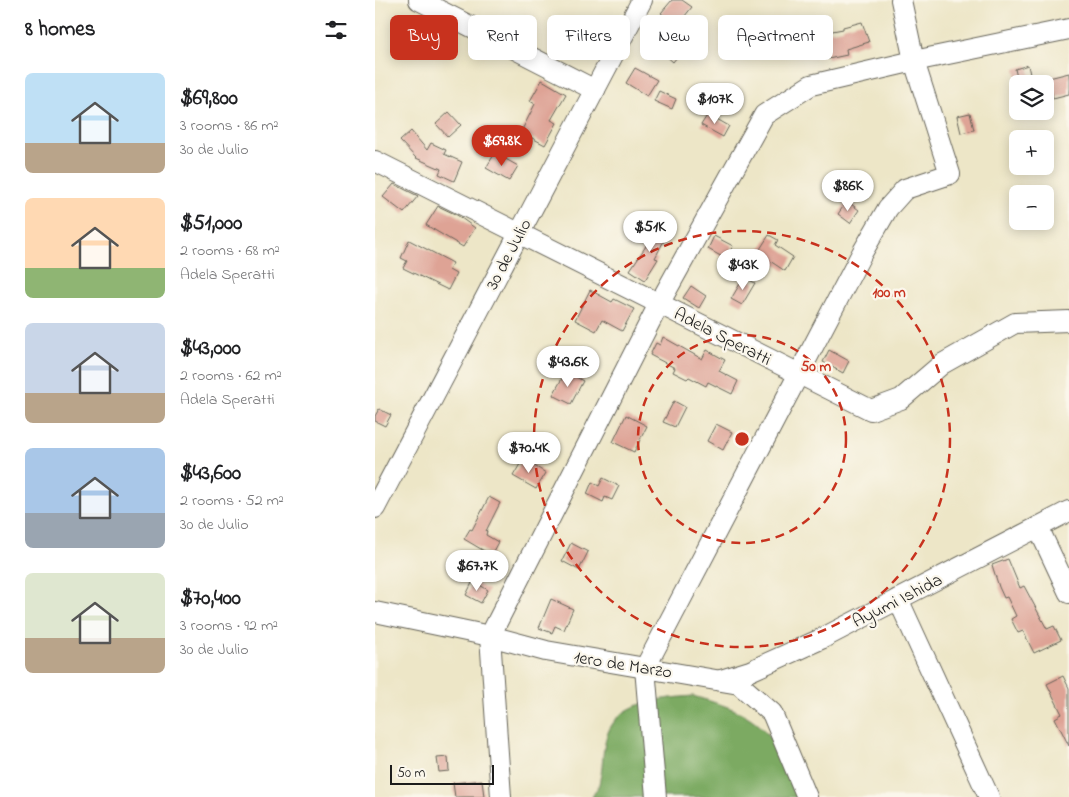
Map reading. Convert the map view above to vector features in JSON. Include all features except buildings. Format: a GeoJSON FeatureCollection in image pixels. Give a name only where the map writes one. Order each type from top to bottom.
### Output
{"type":"FeatureCollection","features":[{"type":"Feature","properties":{"kind":"street"},"geometry":{"type":"LineString","coordinates":[[419,0],[595,90]]}},
{"type":"Feature","properties":{"kind":"street","name":"30 de Julio"},"geometry":{"type":"LineString","coordinates":[[377,498],[595,90],[641,0]]}},
{"type":"Feature","properties":{"kind":"street"},"geometry":{"type":"LineString","coordinates":[[656,797],[645,668],[862,253],[888,208],[905,189],[950,174],[914,61],[901,0]]}},
{"type":"Feature","properties":{"kind":"street"},"geometry":{"type":"LineString","coordinates":[[501,797],[490,636],[659,304],[764,115],[811,85],[914,61],[1069,29]]}},
{"type":"Feature","properties":{"kind":"street","name":"Adela Speratti"},"geometry":{"type":"LineString","coordinates":[[375,161],[871,410],[901,398],[942,364],[1015,323],[1069,321]]}},
{"type":"Feature","properties":{"kind":"street","name":"Ayumi Ishida"},"geometry":{"type":"LineString","coordinates":[[721,680],[750,671],[813,643],[1069,511]]}},
{"type":"Feature","properties":{"kind":"street"},"geometry":{"type":"LineString","coordinates":[[1038,527],[1069,593]]}},
{"type":"Feature","properties":{"kind":"street"},"geometry":{"type":"LineString","coordinates":[[898,599],[989,797]]}},
{"type":"Feature","properties":{"kind":"street","name":"1ero de Marzo"},"geometry":{"type":"LineString","coordinates":[[375,612],[490,636],[546,651],[739,684],[772,713],[807,797]]}},
{"type":"Feature","properties":{"kind":"green space"},"geometry":{"type":"Polygon","coordinates":[[[693,696],[744,714],[761,727],[777,749],[801,797],[592,797],[600,779],[605,742],[610,728],[618,718],[640,704],[693,696]]]}}]}
